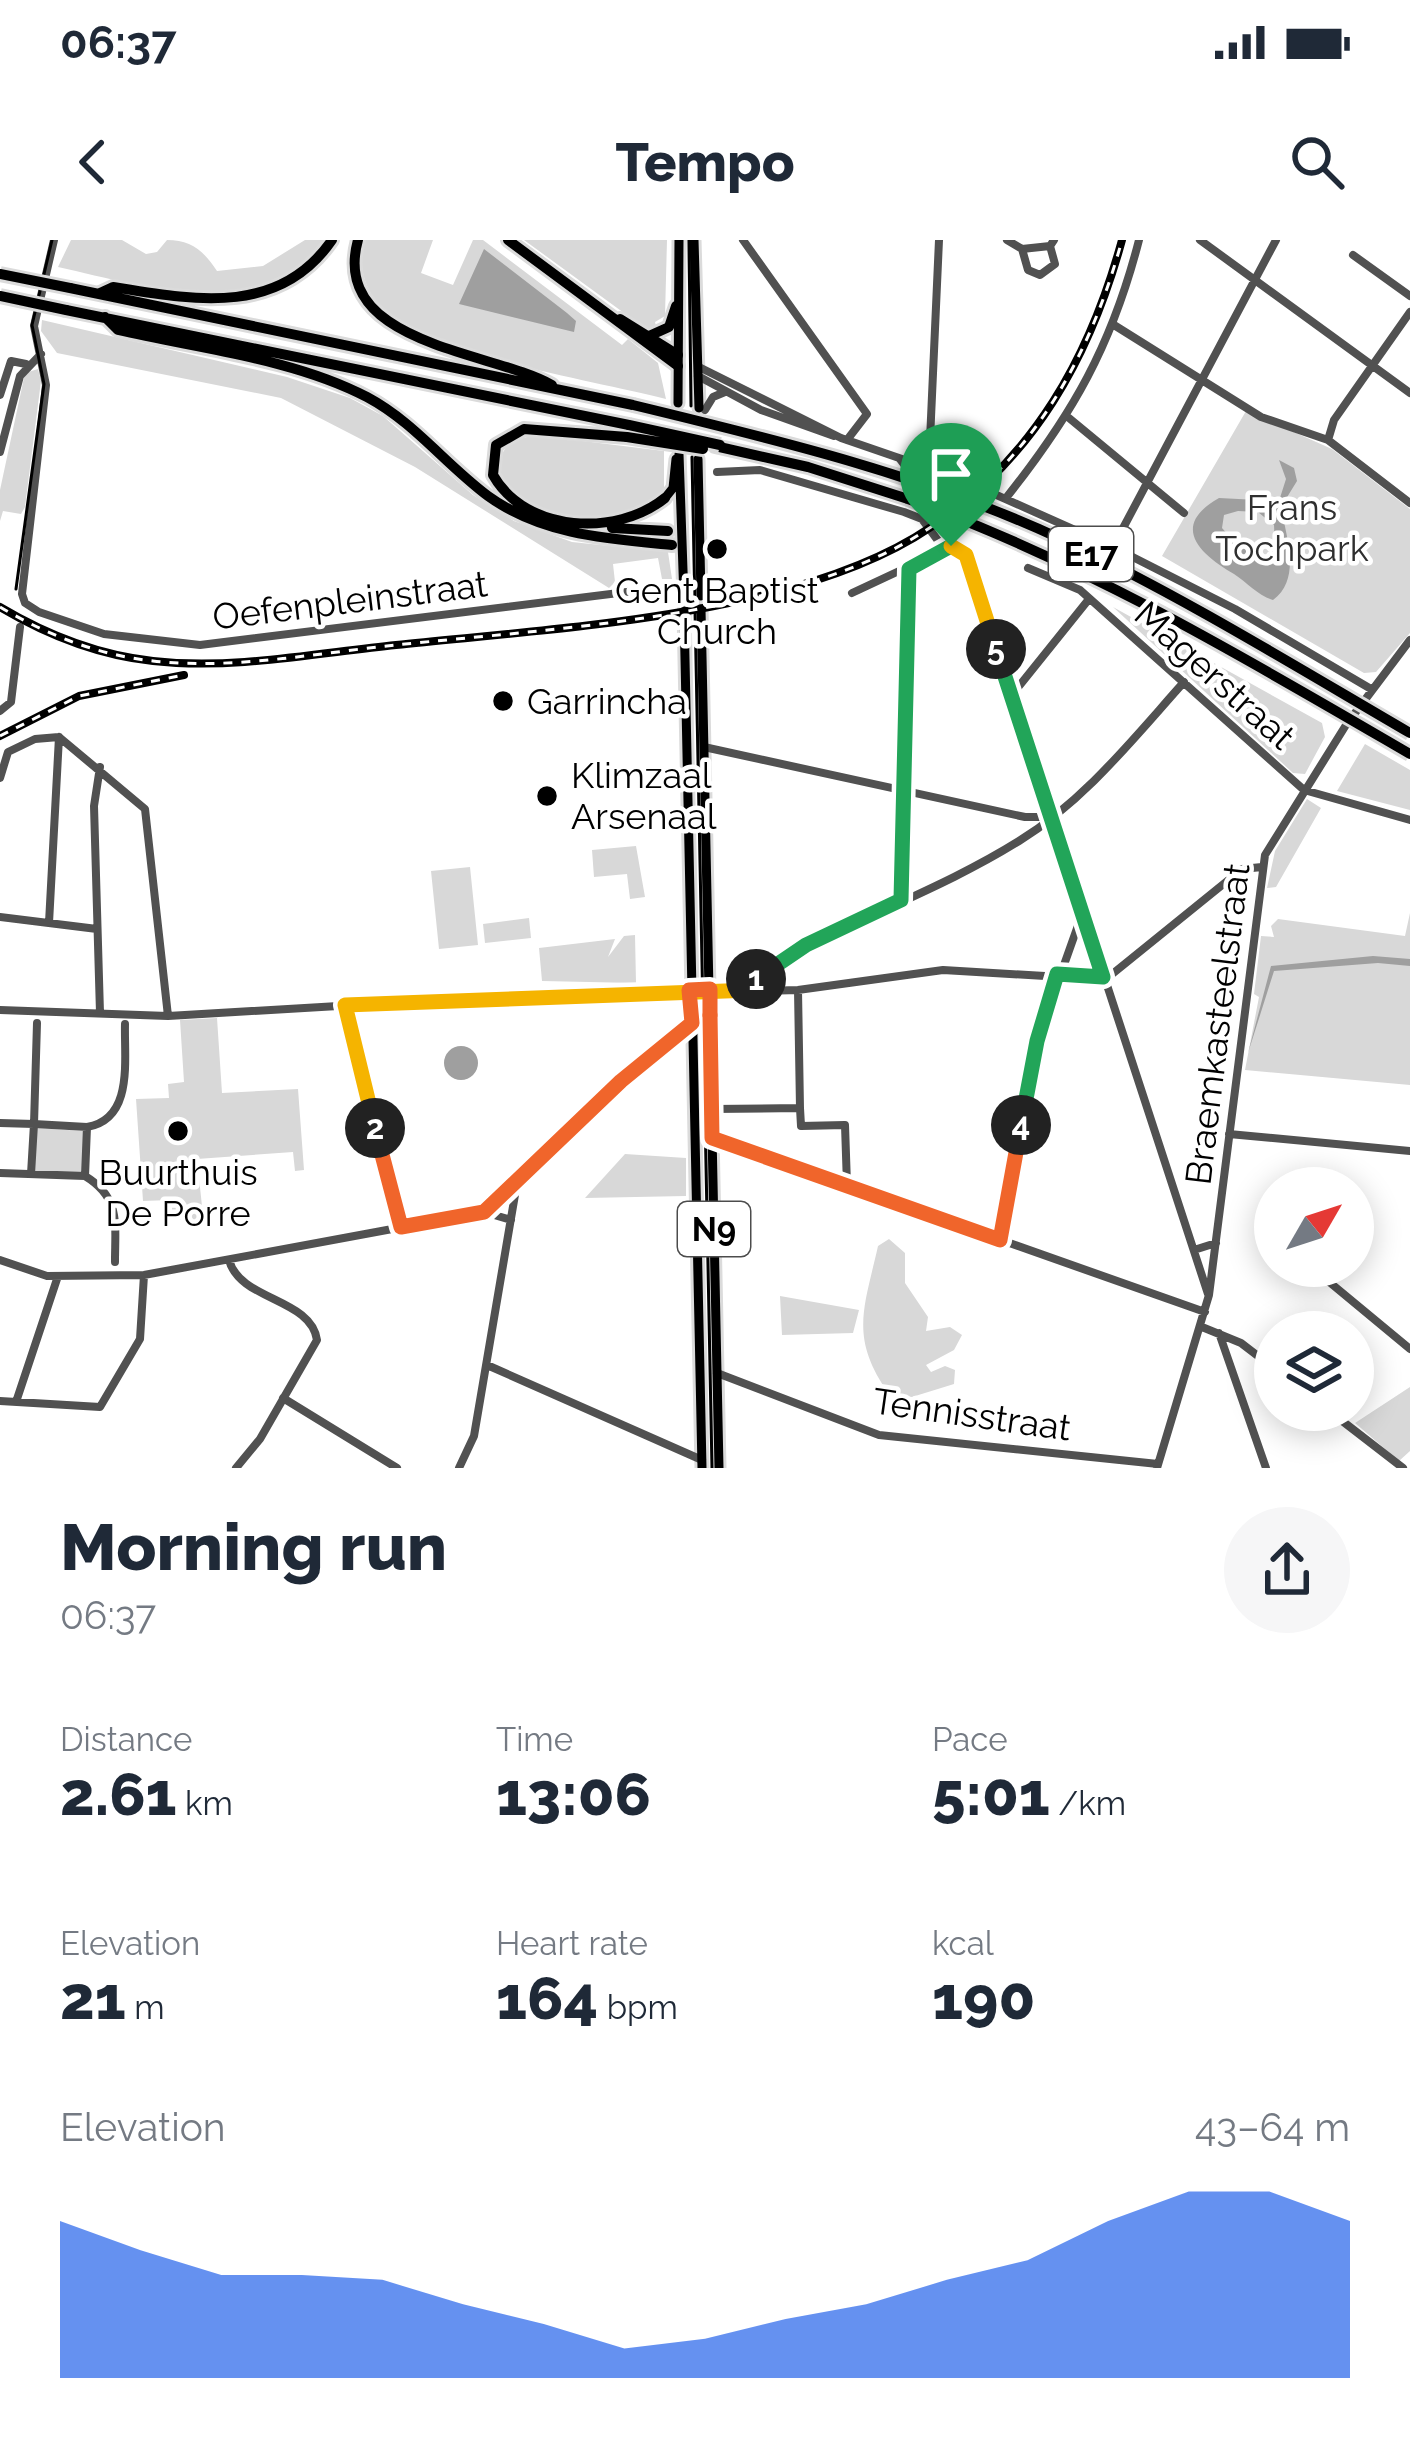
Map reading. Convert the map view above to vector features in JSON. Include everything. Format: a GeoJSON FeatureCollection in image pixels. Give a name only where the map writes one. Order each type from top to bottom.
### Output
{"type":"FeatureCollection","features":[{"type":"Feature","properties":{"kind":"highway"},"geometry":{"type":"LineString","coordinates":[[97,294],[113,287],[214,301],[251,297],[296,277],[332,240]]}},
{"type":"Feature","properties":{"kind":"highway","name":"E17"},"geometry":{"type":"LineString","coordinates":[[358,240],[356,277],[382,316],[417,337],[531,373],[560,390]]}},
{"type":"Feature","properties":{"kind":"highway"},"geometry":{"type":"LineString","coordinates":[[511,240],[678,361]]}},
{"type":"Feature","properties":{"kind":"highway"},"geometry":{"type":"LineString","coordinates":[[511,240],[678,361]]}},
{"type":"Feature","properties":{"kind":"highway","name":"E17"},"geometry":{"type":"LineString","coordinates":[[0,274],[633,405],[861,464],[1024,524],[1131,574],[1410,733]]}},
{"type":"Feature","properties":{"kind":"highway"},"geometry":{"type":"LineString","coordinates":[[0,296],[628,431]]}},
{"type":"Feature","properties":{"kind":"highway"},"geometry":{"type":"LineString","coordinates":[[645,336],[665,330],[676,306]]}},
{"type":"Feature","properties":{"kind":"highway"},"geometry":{"type":"LineString","coordinates":[[105,317],[118,330],[286,368],[362,394],[405,421],[489,496],[549,527],[678,545]]}},
{"type":"Feature","properties":{"kind":"highway"},"geometry":{"type":"LineString","coordinates":[[628,431],[524,429],[502,439],[491,458],[493,475],[508,495],[532,508],[599,527],[668,531]]}},
{"type":"Feature","properties":{"kind":"highway","name":"E17"},"geometry":{"type":"LineString","coordinates":[[628,431],[703,449],[720,445],[882,489],[1050,555],[1410,754]]}},
{"type":"Feature","properties":{"kind":"highway"},"geometry":{"type":"LineString","coordinates":[[599,527],[633,519],[665,498]]}},
{"type":"Feature","properties":{"kind":"main road"},"geometry":{"type":"LineString","coordinates":[[678,404],[679,240]]}},
{"type":"Feature","properties":{"kind":"main road"},"geometry":{"type":"LineString","coordinates":[[694,240],[702,409]]}},
{"type":"Feature","properties":{"kind":"main road"},"geometry":{"type":"LineString","coordinates":[[678,361],[698,371]]}},
{"type":"Feature","properties":{"kind":"main road"},"geometry":{"type":"LineString","coordinates":[[665,498],[673,488],[679,454],[683,532],[678,545],[684,598]]}},
{"type":"Feature","properties":{"kind":"main road"},"geometry":{"type":"LineString","coordinates":[[698,459],[701,596]]}},
{"type":"Feature","properties":{"kind":"main road"},"geometry":{"type":"LineString","coordinates":[[668,531],[699,532]]}},
{"type":"Feature","properties":{"kind":"main road"},"geometry":{"type":"LineString","coordinates":[[678,545],[699,532]]}},
{"type":"Feature","properties":{"kind":"main road","name":"N9"},"geometry":{"type":"LineString","coordinates":[[701,609],[719,1468]]}},
{"type":"Feature","properties":{"kind":"main road","name":"N9"},"geometry":{"type":"LineString","coordinates":[[684,611],[702,1464]]}},
{"type":"Feature","properties":{"kind":"street"},"geometry":{"type":"LineString","coordinates":[[0,452],[26,364],[41,354],[34,326],[54,240]]}},
{"type":"Feature","properties":{"kind":"street"},"geometry":{"type":"LineString","coordinates":[[742,240],[867,414],[844,439]]}},
{"type":"Feature","properties":{"kind":"street"},"geometry":{"type":"LineString","coordinates":[[902,459],[930,440],[939,240]]}},
{"type":"Feature","properties":{"kind":"street"},"geometry":{"type":"LineString","coordinates":[[1007,240],[1022,249],[1052,243],[1055,264],[1040,275],[1028,271],[1022,249]]}},
{"type":"Feature","properties":{"kind":"street"},"geometry":{"type":"LineString","coordinates":[[1006,498],[1069,418],[1114,326],[1139,240]]}},
{"type":"Feature","properties":{"kind":"street"},"geometry":{"type":"LineString","coordinates":[[1200,240],[1410,393]]}},
{"type":"Feature","properties":{"kind":"street"},"geometry":{"type":"LineString","coordinates":[[1113,547],[1276,240]]}},
{"type":"Feature","properties":{"kind":"street"},"geometry":{"type":"LineString","coordinates":[[1353,255],[1410,296]]}},
{"type":"Feature","properties":{"kind":"street"},"geometry":{"type":"LineString","coordinates":[[1316,436],[1334,420],[1409,317]]}},
{"type":"Feature","properties":{"kind":"street"},"geometry":{"type":"LineString","coordinates":[[1114,326],[1280,427],[1328,440],[1410,503]]}},
{"type":"Feature","properties":{"kind":"street","name":"Oefenpleinstraat"},"geometry":{"type":"LineString","coordinates":[[41,354],[46,390],[22,592],[29,606],[104,634],[212,645],[683,585]]}},
{"type":"Feature","properties":{"kind":"street"},"geometry":{"type":"LineString","coordinates":[[0,395],[11,361],[26,364]]}},
{"type":"Feature","properties":{"kind":"street"},"geometry":{"type":"LineString","coordinates":[[698,371],[726,392],[1006,498],[1113,547],[1235,609],[1371,689]]}},
{"type":"Feature","properties":{"kind":"street"},"geometry":{"type":"LineString","coordinates":[[698,371],[844,439]]}},
{"type":"Feature","properties":{"kind":"street"},"geometry":{"type":"LineString","coordinates":[[702,409],[726,392]]}},
{"type":"Feature","properties":{"kind":"street"},"geometry":{"type":"LineString","coordinates":[[1069,418],[1184,512]]}},
{"type":"Feature","properties":{"kind":"street"},"geometry":{"type":"LineString","coordinates":[[1328,440],[1334,420]]}},
{"type":"Feature","properties":{"kind":"street"},"geometry":{"type":"LineString","coordinates":[[902,459],[946,521],[948,548]]}},
{"type":"Feature","properties":{"kind":"street"},"geometry":{"type":"LineString","coordinates":[[717,472],[760,470],[904,512],[922,519],[948,548],[966,555],[1209,1295]]}},
{"type":"Feature","properties":{"kind":"street"},"geometry":{"type":"LineString","coordinates":[[852,593],[948,548]]}},
{"type":"Feature","properties":{"kind":"street","name":"Magerstraat"},"geometry":{"type":"LineString","coordinates":[[1028,568],[1075,586],[1304,790]]}},
{"type":"Feature","properties":{"kind":"street"},"geometry":{"type":"LineString","coordinates":[[901,900],[900,788],[909,569]]}},
{"type":"Feature","properties":{"kind":"street"},"geometry":{"type":"LineString","coordinates":[[1011,696],[1089,598]]}},
{"type":"Feature","properties":{"kind":"street"},"geometry":{"type":"LineString","coordinates":[[0,711],[11,702],[20,627]]}},
{"type":"Feature","properties":{"kind":"street","name":"Braemkasteelstraat"},"geometry":{"type":"LineString","coordinates":[[1157,1466],[1209,1295],[1262,867],[1270,842],[1371,689],[1410,640]]}},
{"type":"Feature","properties":{"kind":"street"},"geometry":{"type":"LineString","coordinates":[[752,990],[757,974],[806,945],[977,865],[1051,817],[1095,782],[1184,682]]}},
{"type":"Feature","properties":{"kind":"street"},"geometry":{"type":"LineString","coordinates":[[0,778],[8,752],[46,736],[59,737],[100,766],[145,809],[168,1016]]}},
{"type":"Feature","properties":{"kind":"street"},"geometry":{"type":"LineString","coordinates":[[49,923],[59,737]]}},
{"type":"Feature","properties":{"kind":"street"},"geometry":{"type":"LineString","coordinates":[[704,746],[1025,818],[1051,817]]}},
{"type":"Feature","properties":{"kind":"street"},"geometry":{"type":"LineString","coordinates":[[100,766],[94,806],[100,1013]]}},
{"type":"Feature","properties":{"kind":"street"},"geometry":{"type":"LineString","coordinates":[[1304,790],[1329,801],[1410,820]]}},
{"type":"Feature","properties":{"kind":"street"},"geometry":{"type":"LineString","coordinates":[[0,1010],[125,1018],[710,989],[798,990],[943,970],[1103,977],[1241,869],[1262,867]]}},
{"type":"Feature","properties":{"kind":"street"},"geometry":{"type":"LineString","coordinates":[[1000,1240],[1037,1041],[1057,974],[1082,916]]}},
{"type":"Feature","properties":{"kind":"street"},"geometry":{"type":"LineString","coordinates":[[0,917],[98,929]]}},
{"type":"Feature","properties":{"kind":"street"},"geometry":{"type":"LineString","coordinates":[[798,990],[801,1126],[845,1125],[847,1185]]}},
{"type":"Feature","properties":{"kind":"street"},"geometry":{"type":"LineString","coordinates":[[345,1005],[401,1227]]}},
{"type":"Feature","properties":{"kind":"street"},"geometry":{"type":"LineString","coordinates":[[0,1123],[99,1125],[121,1101],[125,1018]]}},
{"type":"Feature","properties":{"kind":"street"},"geometry":{"type":"LineString","coordinates":[[31,1174],[37,1023]]}},
{"type":"Feature","properties":{"kind":"street"},"geometry":{"type":"LineString","coordinates":[[484,1212],[621,1081],[692,1023]]}},
{"type":"Feature","properties":{"kind":"street"},"geometry":{"type":"LineString","coordinates":[[712,1109],[800,1108]]}},
{"type":"Feature","properties":{"kind":"street"},"geometry":{"type":"LineString","coordinates":[[85,1176],[87,1127]]}},
{"type":"Feature","properties":{"kind":"street"},"geometry":{"type":"LineString","coordinates":[[1229,1134],[1410,1151]]}},
{"type":"Feature","properties":{"kind":"street"},"geometry":{"type":"LineString","coordinates":[[712,1138],[1205,1312]]}},
{"type":"Feature","properties":{"kind":"street"},"geometry":{"type":"LineString","coordinates":[[0,1173],[85,1176],[104,1187],[116,1204],[114,1268]]}},
{"type":"Feature","properties":{"kind":"street"},"geometry":{"type":"LineString","coordinates":[[459,1468],[474,1436],[518,1181]]}},
{"type":"Feature","properties":{"kind":"street"},"geometry":{"type":"LineString","coordinates":[[0,1260],[34,1274],[58,1276],[114,1268],[144,1275],[484,1212],[511,1220]]}},
{"type":"Feature","properties":{"kind":"street"},"geometry":{"type":"LineString","coordinates":[[1194,1250],[1216,1244]]}},
{"type":"Feature","properties":{"kind":"street"},"geometry":{"type":"LineString","coordinates":[[229,1260],[236,1278],[316,1331],[313,1347],[236,1468]]}},
{"type":"Feature","properties":{"kind":"street"},"geometry":{"type":"LineString","coordinates":[[0,1401],[100,1407],[140,1339],[144,1275]]}},
{"type":"Feature","properties":{"kind":"street"},"geometry":{"type":"LineString","coordinates":[[16,1402],[58,1276]]}},
{"type":"Feature","properties":{"kind":"street"},"geometry":{"type":"LineString","coordinates":[[1335,1287],[1410,1349]]}},
{"type":"Feature","properties":{"kind":"street"},"geometry":{"type":"LineString","coordinates":[[1202,1327],[1254,1356]]}},
{"type":"Feature","properties":{"kind":"street"},"geometry":{"type":"LineString","coordinates":[[1219,1334],[1267,1468]]}},
{"type":"Feature","properties":{"kind":"street"},"geometry":{"type":"LineString","coordinates":[[487,1365],[702,1464]]}},
{"type":"Feature","properties":{"kind":"street","name":"Tennisstraat"},"geometry":{"type":"LineString","coordinates":[[717,1373],[879,1435],[1157,1466]]}},
{"type":"Feature","properties":{"kind":"street"},"geometry":{"type":"LineString","coordinates":[[283,1398],[397,1468]]}},
{"type":"Feature","properties":{"kind":"street"},"geometry":{"type":"LineString","coordinates":[[1355,1431],[1403,1468]]}},
{"type":"Feature","properties":{"kind":"green space"},"geometry":{"type":"Polygon","coordinates":[[[71,240],[122,240],[146,254],[157,252],[167,240],[183,242],[202,252],[217,271],[263,266],[305,240],[324,240],[298,267],[268,284],[235,292],[200,293],[58,267],[71,240]]]}},
{"type":"Feature","properties":{"kind":"green space"},"geometry":{"type":"Polygon","coordinates":[[[365,240],[433,240],[421,273],[453,285],[473,240],[483,240],[622,345],[628,339],[658,363],[666,399],[483,355],[416,330],[390,314],[369,290],[362,261],[365,240]]]}},
{"type":"Feature","properties":{"kind":"green space"},"geometry":{"type":"Polygon","coordinates":[[[524,240],[667,240],[665,316],[655,322],[657,330],[650,332],[524,240]]]}},
{"type":"Feature","properties":{"kind":"green space"},"geometry":{"type":"Polygon","coordinates":[[[42,320],[287,377],[350,398],[383,416],[473,495],[514,521],[572,542],[668,552],[672,579],[662,579],[658,558],[613,564],[615,582],[609,588],[415,467],[281,398],[57,353],[41,331],[42,320]]]}},
{"type":"Feature","properties":{"kind":"green space"},"geometry":{"type":"Polygon","coordinates":[[[38,369],[41,381],[25,507],[21,514],[3,511],[0,521],[0,490],[25,373],[38,369]]]}},
{"type":"Feature","properties":{"kind":"green space","name":"Frans Tochpark"},"geometry":{"type":"Polygon","coordinates":[[[1246,411],[1332,449],[1410,509],[1410,633],[1376,672],[1364,673],[1162,556],[1246,411]]]}},
{"type":"Feature","properties":{"kind":"green space"},"geometry":{"type":"Polygon","coordinates":[[[534,435],[664,451],[664,495],[602,516],[541,508],[503,482],[498,461],[509,442],[534,435]]]}},
{"type":"Feature","properties":{"kind":"green space"},"geometry":{"type":"Polygon","coordinates":[[[1113,607],[1322,723],[1325,737],[1305,774],[1293,773],[1113,607]]]}},
{"type":"Feature","properties":{"kind":"green space"},"geometry":{"type":"Polygon","coordinates":[[[1365,744],[1410,770],[1410,810],[1337,791],[1365,744]]]}},
{"type":"Feature","properties":{"kind":"green space"},"geometry":{"type":"Polygon","coordinates":[[[1307,799],[1321,808],[1276,887],[1267,888],[1275,851],[1307,799]]]}},
{"type":"Feature","properties":{"kind":"green space"},"geometry":{"type":"Polygon","coordinates":[[[636,846],[645,897],[630,899],[627,874],[594,877],[592,850],[636,846]]]}},
{"type":"Feature","properties":{"kind":"green space"},"geometry":{"type":"Polygon","coordinates":[[[470,867],[478,945],[439,949],[431,871],[470,867]]]}},
{"type":"Feature","properties":{"kind":"green space"},"geometry":{"type":"Polygon","coordinates":[[[1410,913],[1410,1085],[1245,1070],[1259,997],[1254,994],[1261,936],[1274,937],[1271,926],[1278,919],[1405,936],[1410,913]]]}},
{"type":"Feature","properties":{"kind":"green space"},"geometry":{"type":"Polygon","coordinates":[[[529,918],[531,938],[485,943],[483,924],[529,918]]]}},
{"type":"Feature","properties":{"kind":"green space"},"geometry":{"type":"Polygon","coordinates":[[[635,935],[636,983],[542,981],[539,948],[615,939],[608,957],[624,936],[635,935]]]}},
{"type":"Feature","properties":{"kind":"green space"},"geometry":{"type":"Polygon","coordinates":[[[217,1018],[222,1093],[298,1089],[304,1170],[295,1171],[293,1152],[197,1159],[204,1225],[173,1218],[171,1200],[143,1201],[136,1099],[169,1098],[168,1084],[184,1082],[180,1020],[217,1018]]]}},
{"type":"Feature","properties":{"kind":"green space"},"geometry":{"type":"Polygon","coordinates":[[[35,1128],[83,1131],[83,1174],[33,1172],[35,1128]]]}},
{"type":"Feature","properties":{"kind":"green space"},"geometry":{"type":"Polygon","coordinates":[[[625,1154],[686,1158],[686,1196],[585,1198],[625,1154]]]}},
{"type":"Feature","properties":{"kind":"green space"},"geometry":{"type":"Polygon","coordinates":[[[889,1239],[905,1253],[905,1283],[928,1317],[926,1331],[950,1327],[962,1335],[954,1350],[926,1365],[931,1372],[945,1366],[955,1370],[954,1384],[912,1397],[889,1394],[864,1339],[865,1305],[878,1246],[889,1239]]]}},
{"type":"Feature","properties":{"kind":"green space"},"geometry":{"type":"Polygon","coordinates":[[[780,1296],[859,1310],[853,1333],[782,1335],[780,1296]]]}},
{"type":"Feature","properties":{"kind":"green space"},"geometry":{"type":"Polygon","coordinates":[[[1410,1387],[1410,1451],[1399,1461],[1364,1431],[1374,1431],[1374,1411],[1410,1387]]]}},
{"type":"Feature","properties":{"kind":"shaded area"},"geometry":{"type":"Polygon","coordinates":[[[484,249],[576,321],[574,332],[459,304],[484,249]]]}},
{"type":"Feature","properties":{"kind":"shaded area"},"geometry":{"type":"Polygon","coordinates":[[[1279,460],[1294,468],[1297,481],[1281,507],[1290,569],[1273,600],[1211,558],[1195,540],[1193,530],[1195,519],[1219,498],[1279,501],[1286,479],[1279,460]],[[1258,512],[1224,515],[1222,528],[1236,544],[1264,559],[1275,546],[1274,525],[1258,512]]]}},
{"type":"Feature","properties":{"kind":"shaded area"},"geometry":{"type":"Polygon","coordinates":[[[1373,956],[1410,959],[1410,966],[1378,963],[1274,971],[1248,1053],[1271,966],[1373,956]]]}},
{"type":"Feature","properties":{"kind":"shaded area"},"geometry":{"type":"Polygon","coordinates":[[[461,1046],[473,1051],[478,1063],[473,1075],[461,1080],[449,1075],[444,1063],[449,1051],[461,1046]]]}},
{"type":"Feature","properties":{"kind":"tram line"},"geometry":{"type":"LineString","coordinates":[[16,589],[44,384],[32,325],[52,240]]}},
{"type":"Feature","properties":{"kind":"tram line"},"geometry":{"type":"LineString","coordinates":[[689,240],[691,406]]}},
{"type":"Feature","properties":{"kind":"tram line"},"geometry":{"type":"LineString","coordinates":[[692,457],[712,1468]]}},
{"type":"Feature","properties":{"kind":"railway"},"geometry":{"type":"LineString","coordinates":[[0,607],[55,635],[112,654],[214,663],[600,624],[746,599],[814,581],[877,557],[931,527],[1000,470],[1053,402],[1075,364],[1122,240]]}},
{"type":"Feature","properties":{"kind":"railway"},"geometry":{"type":"LineString","coordinates":[[0,736],[79,696],[184,675]]}},
{"type":"Feature","properties":{"kind":"place","name":"Gent Baptist Church"},"geometry":{"type":"Point","coordinates":[717,549]}},
{"type":"Feature","properties":{"kind":"place","name":"Garrincha"},"geometry":{"type":"Point","coordinates":[503,701]}},
{"type":"Feature","properties":{"kind":"place","name":"Klimzaal Arsenaal"},"geometry":{"type":"Point","coordinates":[547,796]}},
{"type":"Feature","properties":{"kind":"place","name":"Buurthuis De Porre"},"geometry":{"type":"Point","coordinates":[178,1131]}},
{"type":"Feature","properties":{"kind":"route"},"geometry":{"type":"LineString","coordinates":[[951,546],[909,569],[897,893],[901,900],[757,974],[752,990],[710,989],[665,990],[345,1005],[401,1227],[484,1212],[579,1119],[692,1023],[689,990],[710,989],[712,1138],[1000,1240],[1037,1041],[1057,974],[1103,977],[968,560],[962,550],[951,546]]}}]}
